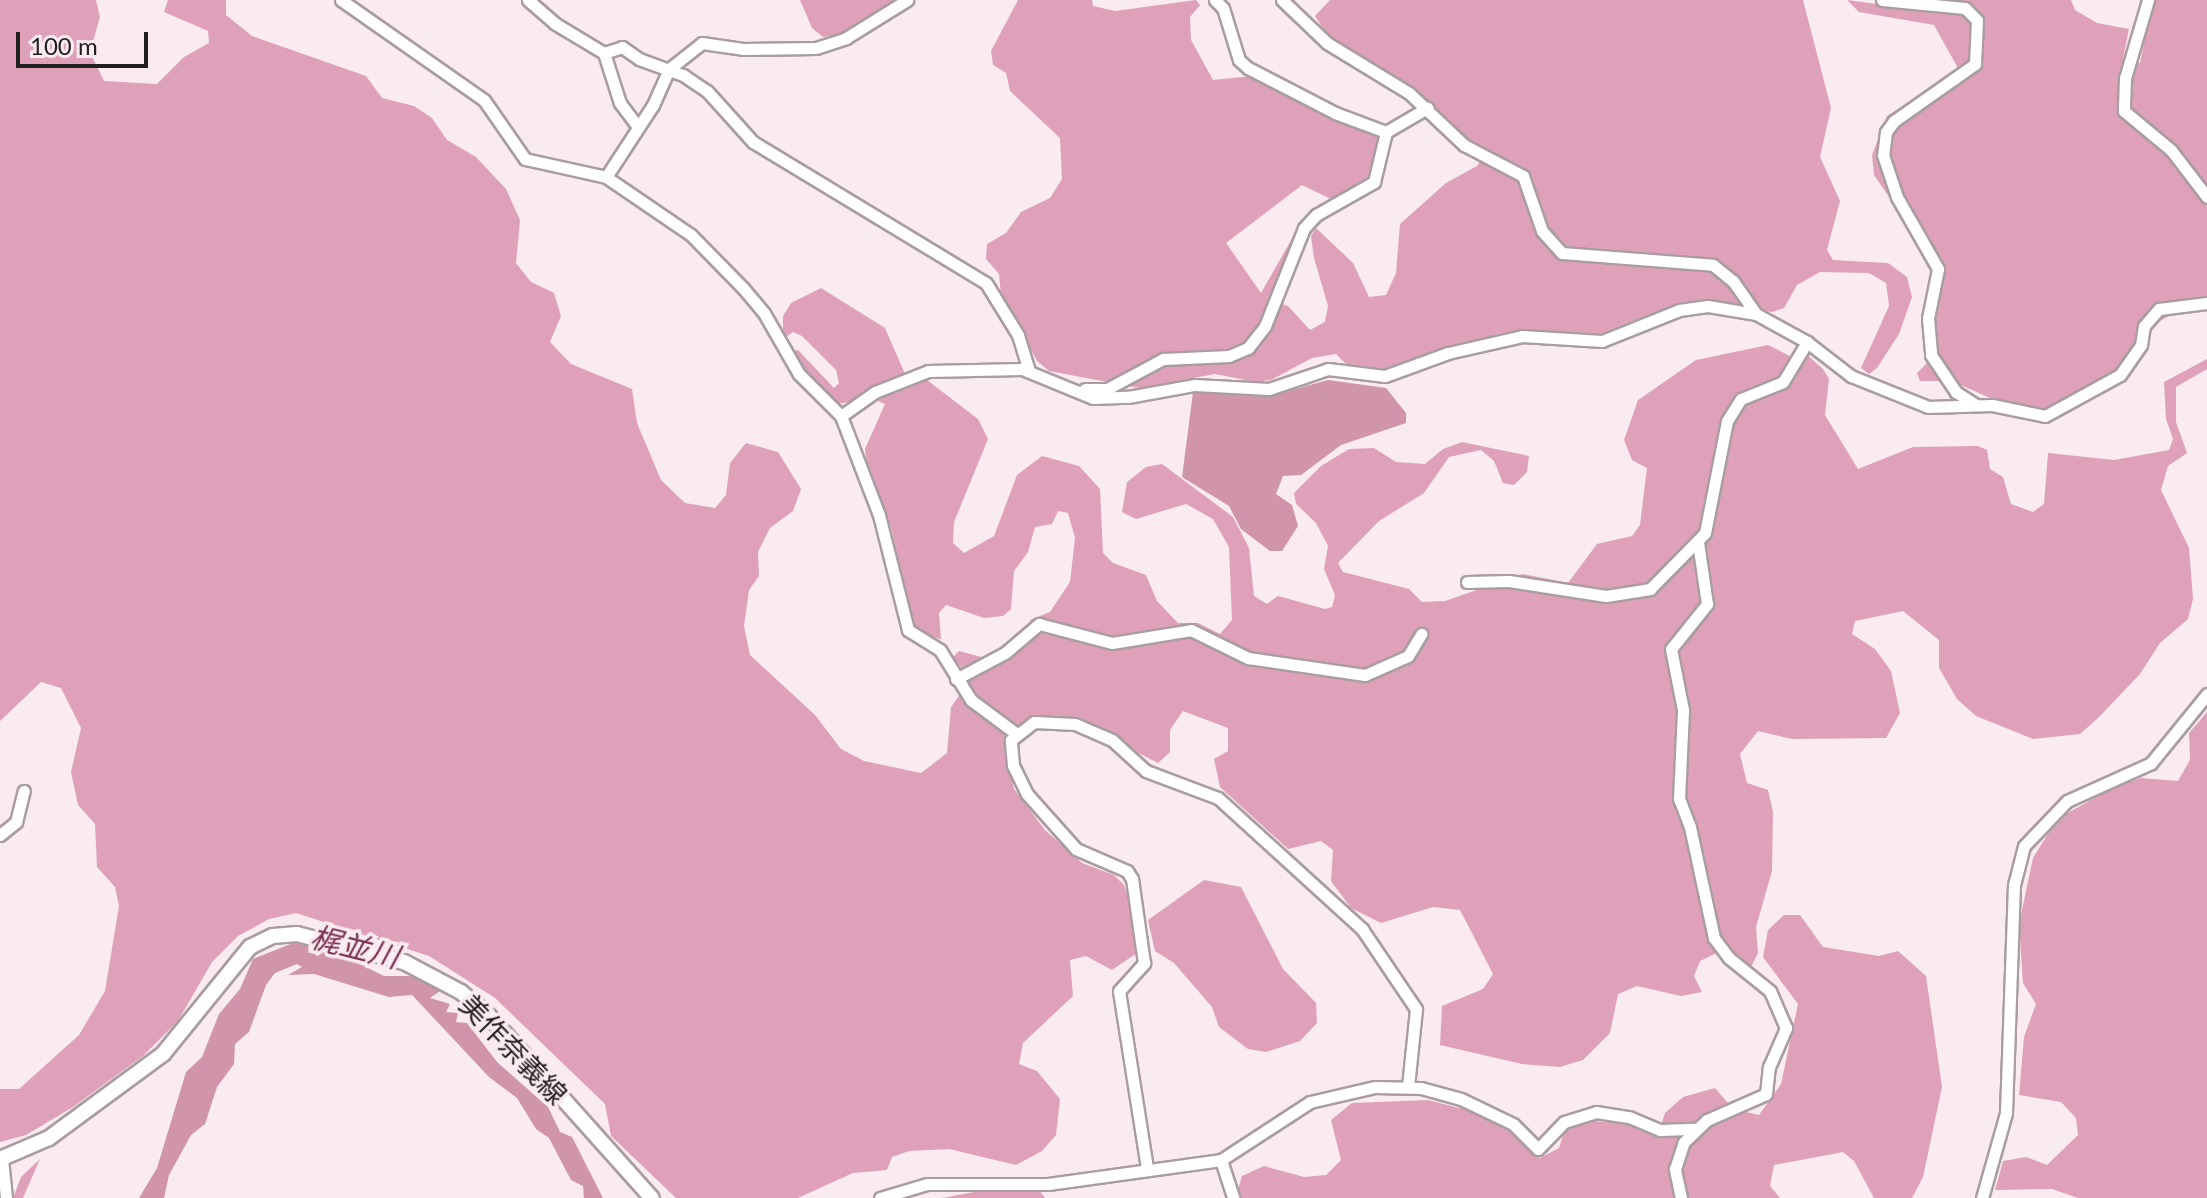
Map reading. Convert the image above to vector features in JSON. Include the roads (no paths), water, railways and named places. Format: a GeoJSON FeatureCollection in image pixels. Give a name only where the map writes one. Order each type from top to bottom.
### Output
{"type":"FeatureCollection","features":[{"type":"Feature","properties":{"kind":"main road","name":"美作奈義線"},"geometry":{"type":"LineString","coordinates":[[1,1159],[49,1138],[163,1054],[250,947],[273,936],[297,934],[404,962],[461,992],[489,1016],[652,1198]]}},
{"type":"Feature","properties":{"kind":"street"},"geometry":{"type":"LineString","coordinates":[[341,0],[484,100],[525,159],[606,177],[691,235],[714,258],[764,313],[799,374],[841,416],[879,515],[902,616],[915,638],[940,650],[971,700],[1014,732]]}},
{"type":"Feature","properties":{"kind":"street"},"geometry":{"type":"LineString","coordinates":[[528,0],[554,23],[604,53],[620,103],[638,127]]}},
{"type":"Feature","properties":{"kind":"street"},"geometry":{"type":"LineString","coordinates":[[606,177],[638,127],[669,69],[682,55],[711,41],[743,49],[834,43],[907,0]]}},
{"type":"Feature","properties":{"kind":"street"},"geometry":{"type":"LineString","coordinates":[[1215,0],[1223,8],[1239,60],[1248,68],[1335,113],[1386,132]]}},
{"type":"Feature","properties":{"kind":"street"},"geometry":{"type":"LineString","coordinates":[[1282,0],[1327,43],[1427,108],[1464,145],[1528,180],[1542,231],[1562,253],[1713,265],[1733,281],[1756,314]]}},
{"type":"Feature","properties":{"kind":"street"},"geometry":{"type":"LineString","coordinates":[[1882,0],[1965,8],[1977,20],[1975,64],[1894,121],[1886,132],[1883,155],[1897,197],[1938,269],[1928,318],[1931,355],[1956,392],[1976,405]]}},
{"type":"Feature","properties":{"kind":"street"},"geometry":{"type":"LineString","coordinates":[[2148,0],[2125,78],[2124,111],[2171,150],[2207,197]]}},
{"type":"Feature","properties":{"kind":"street"},"geometry":{"type":"LineString","coordinates":[[604,53],[622,47],[707,91],[753,142],[986,283],[1018,335],[1029,370]]}},
{"type":"Feature","properties":{"kind":"street"},"geometry":{"type":"LineString","coordinates":[[1055,382],[1107,389],[1163,359],[1229,356],[1248,348],[1265,326],[1304,228],[1316,215],[1374,182],[1386,132],[1427,108]]}},
{"type":"Feature","properties":{"kind":"street"},"geometry":{"type":"LineString","coordinates":[[841,416],[875,392],[928,371],[1029,370],[1093,398],[1112,398],[1195,385],[1269,389],[1328,369],[1385,376],[1448,353],[1522,336],[1602,341],[1679,310],[1708,306],[1756,314],[1807,342],[1851,376],[1928,407],[1976,405],[2045,416],[2065,408],[2131,363],[2144,326],[2159,309],[2207,303]]}},
{"type":"Feature","properties":{"kind":"street"},"geometry":{"type":"LineString","coordinates":[[1467,582],[1509,581],[1586,595],[1650,589],[1698,542],[1708,521],[1727,421],[1741,399],[1783,382],[1807,342]]}},
{"type":"Feature","properties":{"kind":"street"},"geometry":{"type":"LineString","coordinates":[[880,1198],[927,1184],[1048,1184],[1221,1160],[1310,1102],[1375,1087],[1436,1090],[1513,1124],[1538,1149],[1564,1122],[1596,1112],[1629,1117],[1660,1130],[1695,1129],[1766,1094],[1769,1067],[1786,1028],[1770,991],[1729,958],[1714,938],[1679,799],[1683,710],[1671,649],[1707,604],[1698,542]]}},
{"type":"Feature","properties":{"kind":"street"},"geometry":{"type":"LineString","coordinates":[[956,679],[1005,653],[1039,624],[1112,643],[1191,630],[1248,658],[1365,675],[1408,656],[1421,634]]}},
{"type":"Feature","properties":{"kind":"street"},"geometry":{"type":"LineString","coordinates":[[1982,1198],[2006,1113],[2014,885],[2024,846],[2067,801],[2151,763],[2207,694]]}},
{"type":"Feature","properties":{"kind":"street"},"geometry":{"type":"LineString","coordinates":[[1014,732],[1034,722],[1075,724],[1112,740],[1146,771],[1218,798],[1255,830],[1362,929],[1416,1009],[1408,1087]]}},
{"type":"Feature","properties":{"kind":"street"},"geometry":{"type":"LineString","coordinates":[[1014,732],[1013,765],[1027,794],[1076,849],[1127,871],[1132,879],[1144,963],[1119,991],[1147,1168]]}},
{"type":"Feature","properties":{"kind":"street"},"geometry":{"type":"LineString","coordinates":[[0,835],[16,822],[24,791]]}},
{"type":"Feature","properties":{"kind":"street"},"geometry":{"type":"LineString","coordinates":[[1681,1198],[1675,1169],[1679,1152],[1695,1129]]}},
{"type":"Feature","properties":{"kind":"street"},"geometry":{"type":"LineString","coordinates":[[1,1159],[6,1198]]}},
{"type":"Feature","properties":{"kind":"street"},"geometry":{"type":"LineString","coordinates":[[1221,1160],[1233,1198]]}},
{"type":"Feature","properties":{"kind":"water label","name":"梶並川"},"geometry":{"type":"Point","coordinates":[355,946]}}]}
